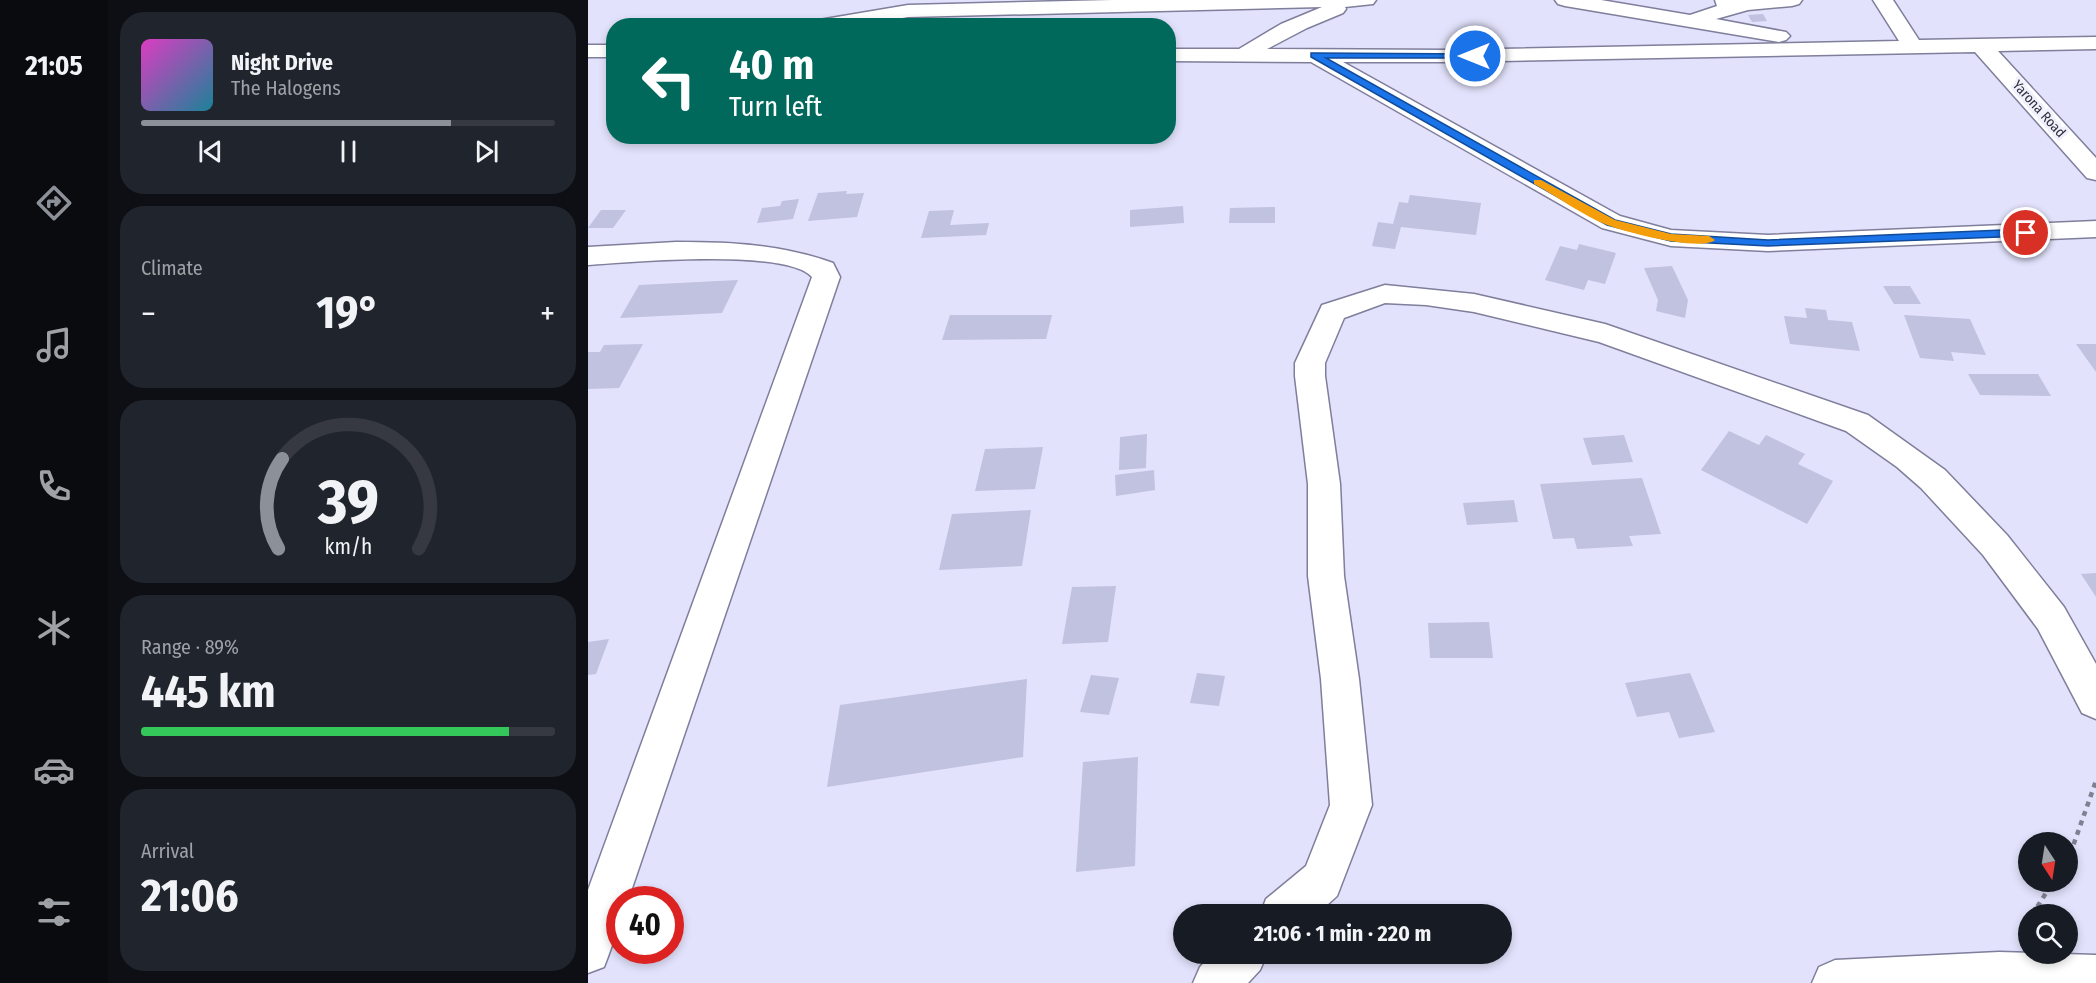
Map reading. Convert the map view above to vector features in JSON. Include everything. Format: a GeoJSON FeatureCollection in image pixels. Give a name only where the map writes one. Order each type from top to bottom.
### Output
{"type":"FeatureCollection","features":[{"type":"Feature","properties":{"kind":"street"},"geometry":{"type":"LineString","coordinates":[[857,18],[908,11],[1362,0]]}},
{"type":"Feature","properties":{"kind":"street"},"geometry":{"type":"LineString","coordinates":[[1244,55],[1270,37],[1305,19],[1362,0]]}},
{"type":"Feature","properties":{"kind":"street"},"geometry":{"type":"LineString","coordinates":[[1565,0],[1714,24],[1830,46]]}},
{"type":"Feature","properties":{"kind":"street"},"geometry":{"type":"LineString","coordinates":[[1707,0],[1746,4],[1792,0]]}},
{"type":"Feature","properties":{"kind":"street"},"geometry":{"type":"LineString","coordinates":[[1882,0],[1912,45]]}},
{"type":"Feature","properties":{"kind":"street"},"geometry":{"type":"LineString","coordinates":[[1523,55],[1725,12],[1746,4]]}},
{"type":"Feature","properties":{"kind":"street"},"geometry":{"type":"LineString","coordinates":[[1176,55],[1523,55],[1830,46],[2096,43]]}},
{"type":"Feature","properties":{"kind":"street","name":"Yarona Road"},"geometry":{"type":"LineString","coordinates":[[1981,45],[2096,173]]}},
{"type":"Feature","properties":{"kind":"street"},"geometry":{"type":"LineString","coordinates":[[588,51],[606,51]]}},
{"type":"Feature","properties":{"kind":"street"},"geometry":{"type":"LineString","coordinates":[[1314,55],[1611,222],[1671,238],[1768,243],[2096,229]]}},
{"type":"Feature","properties":{"kind":"street"},"geometry":{"type":"LineString","coordinates":[[588,256],[661,251],[750,253],[800,260],[823,269],[826,277],[588,951]]}},
{"type":"Feature","properties":{"kind":"street"},"geometry":{"type":"LineString","coordinates":[[1295,904],[1322,881],[1351,805],[1340,679],[1326,576],[1324,484],[1310,363],[1332,312],[1385,294],[1426,296],[1531,315],[1605,334],[1857,423],[1908,458],[1932,479],[1995,545],[2050,618],[2096,701]]}},
{"type":"Feature","properties":{"kind":"street"},"geometry":{"type":"LineString","coordinates":[[1216,983],[1234,964]]}},
{"type":"Feature","properties":{"kind":"street"},"geometry":{"type":"LineString","coordinates":[[1835,983],[1999,975],[2096,978]]}},
{"type":"Feature","properties":{"kind":"path"},"geometry":{"type":"LineString","coordinates":[[2078,836],[2096,782]]}},
{"type":"Feature","properties":{"kind":"building"},"geometry":{"type":"Polygon","coordinates":[[[1763,14],[1767,21],[1752,22],[1748,15],[1763,14]]]}},
{"type":"Feature","properties":{"kind":"building"},"geometry":{"type":"Polygon","coordinates":[[[847,191],[846,194],[864,193],[857,217],[808,221],[818,193],[847,191]]]}},
{"type":"Feature","properties":{"kind":"building"},"geometry":{"type":"Polygon","coordinates":[[[1410,195],[1481,203],[1476,235],[1401,227],[1395,249],[1372,246],[1378,222],[1393,224],[1399,202],[1408,203],[1410,195]]]}},
{"type":"Feature","properties":{"kind":"building"},"geometry":{"type":"Polygon","coordinates":[[[799,199],[793,219],[757,223],[762,208],[780,206],[782,201],[799,199]]]}},
{"type":"Feature","properties":{"kind":"building"},"geometry":{"type":"Polygon","coordinates":[[[1183,206],[1184,223],[1130,227],[1130,210],[1183,206]]]}},
{"type":"Feature","properties":{"kind":"building"},"geometry":{"type":"Polygon","coordinates":[[[1275,207],[1275,223],[1229,223],[1230,208],[1275,207]]]}},
{"type":"Feature","properties":{"kind":"building"},"geometry":{"type":"Polygon","coordinates":[[[601,210],[626,210],[613,228],[588,228],[601,210]]]}},
{"type":"Feature","properties":{"kind":"building"},"geometry":{"type":"Polygon","coordinates":[[[954,210],[950,225],[989,223],[986,235],[921,238],[929,211],[954,210]]]}},
{"type":"Feature","properties":{"kind":"building"},"geometry":{"type":"Polygon","coordinates":[[[1579,244],[1616,253],[1605,284],[1588,280],[1584,290],[1545,280],[1560,246],[1577,250],[1579,244]]]}},
{"type":"Feature","properties":{"kind":"building"},"geometry":{"type":"Polygon","coordinates":[[[1672,266],[1688,300],[1685,318],[1656,311],[1658,300],[1644,268],[1672,266]]]}},
{"type":"Feature","properties":{"kind":"building"},"geometry":{"type":"Polygon","coordinates":[[[738,280],[722,313],[620,318],[639,285],[738,280]]]}},
{"type":"Feature","properties":{"kind":"building"},"geometry":{"type":"Polygon","coordinates":[[[1883,286],[1910,286],[1921,304],[1894,304],[1883,286]]]}},
{"type":"Feature","properties":{"kind":"building"},"geometry":{"type":"Polygon","coordinates":[[[1805,308],[1826,310],[1828,320],[1852,322],[1860,351],[1790,344],[1784,316],[1807,318],[1805,308]]]}},
{"type":"Feature","properties":{"kind":"building"},"geometry":{"type":"Polygon","coordinates":[[[950,315],[1052,315],[1046,339],[942,340],[950,315]]]}},
{"type":"Feature","properties":{"kind":"building"},"geometry":{"type":"Polygon","coordinates":[[[1904,315],[1970,319],[1986,355],[1951,352],[1954,361],[1920,358],[1904,315]]]}},
{"type":"Feature","properties":{"kind":"building"},"geometry":{"type":"Polygon","coordinates":[[[643,344],[619,388],[588,389],[588,352],[600,352],[604,345],[643,344]]]}},
{"type":"Feature","properties":{"kind":"building"},"geometry":{"type":"Polygon","coordinates":[[[2076,344],[2096,344],[2096,372],[2076,344]]]}},
{"type":"Feature","properties":{"kind":"building"},"geometry":{"type":"Polygon","coordinates":[[[1968,374],[2038,374],[2051,396],[1980,395],[1968,374]]]}},
{"type":"Feature","properties":{"kind":"building"},"geometry":{"type":"Polygon","coordinates":[[[1729,431],[1759,445],[1766,435],[1805,454],[1798,464],[1833,481],[1807,524],[1701,470],[1729,431]]]}},
{"type":"Feature","properties":{"kind":"building"},"geometry":{"type":"Polygon","coordinates":[[[1147,434],[1146,468],[1119,470],[1120,437],[1147,434]]]}},
{"type":"Feature","properties":{"kind":"building"},"geometry":{"type":"Polygon","coordinates":[[[1624,435],[1633,462],[1592,465],[1583,438],[1624,435]]]}},
{"type":"Feature","properties":{"kind":"building"},"geometry":{"type":"Polygon","coordinates":[[[1043,447],[1035,489],[975,491],[985,449],[1043,447]]]}},
{"type":"Feature","properties":{"kind":"building"},"geometry":{"type":"Polygon","coordinates":[[[1154,470],[1155,490],[1116,496],[1115,475],[1154,470]]]}},
{"type":"Feature","properties":{"kind":"building"},"geometry":{"type":"Polygon","coordinates":[[[1642,478],[1661,534],[1629,536],[1633,546],[1577,549],[1574,538],[1553,539],[1540,484],[1642,478]]]}},
{"type":"Feature","properties":{"kind":"building"},"geometry":{"type":"Polygon","coordinates":[[[1514,500],[1518,522],[1467,525],[1463,503],[1514,500]]]}},
{"type":"Feature","properties":{"kind":"building"},"geometry":{"type":"Polygon","coordinates":[[[1031,510],[1022,566],[939,570],[952,514],[1031,510]]]}},
{"type":"Feature","properties":{"kind":"building"},"geometry":{"type":"Polygon","coordinates":[[[2096,573],[2096,597],[2081,574],[2096,573]]]}},
{"type":"Feature","properties":{"kind":"building"},"geometry":{"type":"Polygon","coordinates":[[[1116,586],[1108,642],[1062,644],[1072,587],[1116,586]]]}},
{"type":"Feature","properties":{"kind":"building"},"geometry":{"type":"Polygon","coordinates":[[[1489,622],[1493,658],[1430,658],[1428,623],[1489,622]]]}},
{"type":"Feature","properties":{"kind":"building"},"geometry":{"type":"Polygon","coordinates":[[[609,639],[596,674],[588,675],[588,642],[609,639]]]}},
{"type":"Feature","properties":{"kind":"building"},"geometry":{"type":"Polygon","coordinates":[[[1197,673],[1225,676],[1219,706],[1190,703],[1197,673]]]}},
{"type":"Feature","properties":{"kind":"building"},"geometry":{"type":"Polygon","coordinates":[[[1690,673],[1715,732],[1679,738],[1669,712],[1637,717],[1625,683],[1690,673]]]}},
{"type":"Feature","properties":{"kind":"building"},"geometry":{"type":"Polygon","coordinates":[[[1091,675],[1119,678],[1109,715],[1080,712],[1091,675]]]}},
{"type":"Feature","properties":{"kind":"building"},"geometry":{"type":"Polygon","coordinates":[[[1027,679],[1023,757],[827,787],[840,705],[1027,679]]]}},
{"type":"Feature","properties":{"kind":"building"},"geometry":{"type":"Polygon","coordinates":[[[1138,757],[1135,866],[1076,872],[1083,762],[1138,757]]]}},
{"type":"Feature","properties":{"kind":"slow traffic"},"geometry":{"type":"LineString","coordinates":[[1538,182],[1611,222],[1671,238],[1709,240]]}},
{"type":"Feature","properties":{"kind":"route"},"geometry":{"type":"LineString","coordinates":[[1475,56],[1314,55],[1611,222],[1671,238],[1768,243],[2026,233]]}}]}
